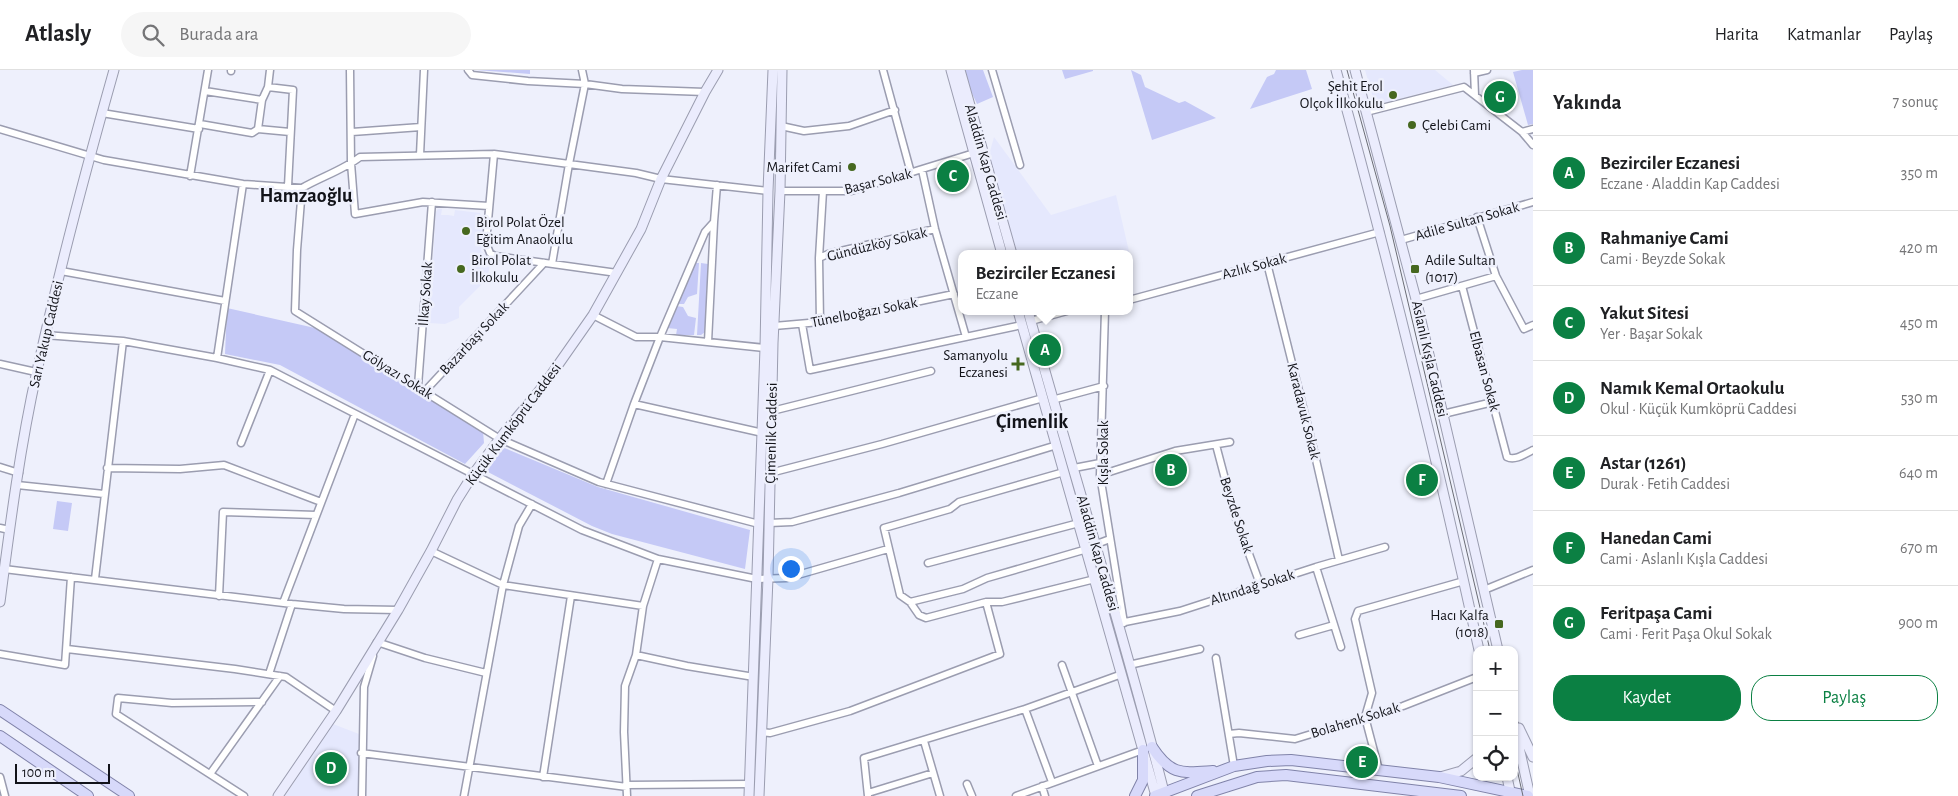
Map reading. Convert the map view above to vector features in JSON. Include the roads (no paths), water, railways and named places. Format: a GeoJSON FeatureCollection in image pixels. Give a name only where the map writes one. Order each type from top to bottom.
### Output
{"type":"FeatureCollection","features":[{"type":"Feature","properties":{"kind":"main road"},"geometry":{"type":"LineString","coordinates":[[0,710],[129,796]]}},
{"type":"Feature","properties":{"kind":"main road"},"geometry":{"type":"LineString","coordinates":[[0,736],[88,796]]}},
{"type":"Feature","properties":{"kind":"main road"},"geometry":{"type":"LineString","coordinates":[[1147,749],[1161,761],[1179,771],[1190,773],[1267,761],[1291,760],[1439,778],[1510,794],[1529,796]]}},
{"type":"Feature","properties":{"kind":"main road"},"geometry":{"type":"LineString","coordinates":[[1135,796],[1143,780],[1147,749]]}},
{"type":"Feature","properties":{"kind":"main road"},"geometry":{"type":"LineString","coordinates":[[1159,795],[1229,768]]}},
{"type":"Feature","properties":{"kind":"main road"},"geometry":{"type":"LineString","coordinates":[[1197,796],[1257,777],[1286,776],[1461,796]]}},
{"type":"Feature","properties":{"kind":"street","name":"Sarı Yakup Caddesi"},"geometry":{"type":"LineString","coordinates":[[0,602],[18,473],[36,372],[90,155],[114,70]]}},
{"type":"Feature","properties":{"kind":"street"},"geometry":{"type":"LineString","coordinates":[[190,176],[208,70]]}},
{"type":"Feature","properties":{"kind":"street"},"geometry":{"type":"LineString","coordinates":[[258,130],[262,100],[268,87],[270,70]]}},
{"type":"Feature","properties":{"kind":"street"},"geometry":{"type":"LineString","coordinates":[[350,70],[351,163],[355,214],[414,203],[432,202],[489,206]]}},
{"type":"Feature","properties":{"kind":"street"},"geometry":{"type":"LineString","coordinates":[[420,155],[424,70]]}},
{"type":"Feature","properties":{"kind":"street"},"geometry":{"type":"LineString","coordinates":[[468,70],[472,74],[500,78],[585,84],[632,90],[705,92]]}},
{"type":"Feature","properties":{"kind":"street"},"geometry":{"type":"LineString","coordinates":[[552,264],[585,84],[582,70]]}},
{"type":"Feature","properties":{"kind":"street","name":"Küçük Kumköprü Caddesi"},"geometry":{"type":"LineString","coordinates":[[278,796],[336,711],[398,610],[457,500],[474,473],[544,385],[593,315],[641,229],[661,179],[718,70]]}},
{"type":"Feature","properties":{"kind":"street","name":"Çimenlik Caddesi"},"geometry":{"type":"LineString","coordinates":[[750,796],[766,348],[768,191],[773,70]]}},
{"type":"Feature","properties":{"kind":"street","name":"Çimenlik Caddesi"},"geometry":{"type":"LineString","coordinates":[[759,796],[768,578],[782,70]]}},
{"type":"Feature","properties":{"kind":"street"},"geometry":{"type":"LineString","coordinates":[[883,70],[911,173]]}},
{"type":"Feature","properties":{"kind":"street","name":"Aladdin Kap Caddesi"},"geometry":{"type":"LineString","coordinates":[[951,70],[1011,250]]}},
{"type":"Feature","properties":{"kind":"street","name":"Aladdin Kap Caddesi"},"geometry":{"type":"LineString","coordinates":[[960,70],[1001,250]]}},
{"type":"Feature","properties":{"kind":"street"},"geometry":{"type":"LineString","coordinates":[[992,70],[1020,165]]}},
{"type":"Feature","properties":{"kind":"street","name":"Aslanlı Kışla Caddesi"},"geometry":{"type":"LineString","coordinates":[[1336,70],[1380,232],[1437,464],[1478,646]]}},
{"type":"Feature","properties":{"kind":"street","name":"Aslanlı Kışla Caddesi"},"geometry":{"type":"LineString","coordinates":[[1355,70],[1416,299],[1497,646]]}},
{"type":"Feature","properties":{"kind":"street"},"geometry":{"type":"LineString","coordinates":[[1475,95],[1474,72],[1487,70]]}},
{"type":"Feature","properties":{"kind":"street"},"geometry":{"type":"LineString","coordinates":[[268,87],[293,90],[288,186]]}},
{"type":"Feature","properties":{"kind":"street"},"geometry":{"type":"LineString","coordinates":[[1366,112],[1464,87],[1522,132],[1533,145]]}},
{"type":"Feature","properties":{"kind":"street"},"geometry":{"type":"LineString","coordinates":[[205,91],[262,100]]}},
{"type":"Feature","properties":{"kind":"street"},"geometry":{"type":"LineString","coordinates":[[781,126],[804,131],[848,126],[895,110]]}},
{"type":"Feature","properties":{"kind":"street"},"geometry":{"type":"LineString","coordinates":[[102,113],[252,132],[258,130],[290,132]]}},
{"type":"Feature","properties":{"kind":"street"},"geometry":{"type":"LineString","coordinates":[[352,132],[421,127]]}},
{"type":"Feature","properties":{"kind":"street"},"geometry":{"type":"LineString","coordinates":[[0,129],[90,155],[190,176],[243,184],[302,188],[360,157],[494,154],[661,179],[768,191]]}},
{"type":"Feature","properties":{"kind":"street"},"geometry":{"type":"LineString","coordinates":[[1522,132],[1533,129]]}},
{"type":"Feature","properties":{"kind":"street","name":"Başar Sokak"},"geometry":{"type":"LineString","coordinates":[[780,191],[851,191],[979,152]]}},
{"type":"Feature","properties":{"kind":"street"},"geometry":{"type":"LineString","coordinates":[[494,154],[486,243],[490,253],[495,256],[617,273]]}},
{"type":"Feature","properties":{"kind":"street"},"geometry":{"type":"LineString","coordinates":[[922,170],[935,230],[958,308]]}},
{"type":"Feature","properties":{"kind":"street"},"geometry":{"type":"LineString","coordinates":[[217,358],[243,184]]}},
{"type":"Feature","properties":{"kind":"street"},"geometry":{"type":"LineString","coordinates":[[708,342],[714,222],[718,185]]}},
{"type":"Feature","properties":{"kind":"street","name":"Gölyazı Sokak"},"geometry":{"type":"LineString","coordinates":[[302,188],[295,311],[500,438],[606,484],[759,524]]}},
{"type":"Feature","properties":{"kind":"street"},"geometry":{"type":"LineString","coordinates":[[820,322],[819,258],[822,192]]}},
{"type":"Feature","properties":{"kind":"street","name":"İlkay Sokak"},"geometry":{"type":"LineString","coordinates":[[418,386],[432,202]]}},
{"type":"Feature","properties":{"kind":"street","name":"Adile Sultan Sokak"},"geometry":{"type":"LineString","coordinates":[[1401,240],[1533,202]]}},
{"type":"Feature","properties":{"kind":"street"},"geometry":{"type":"LineString","coordinates":[[1477,217],[1496,276],[1524,329],[1533,325]]}},
{"type":"Feature","properties":{"kind":"street"},"geometry":{"type":"LineString","coordinates":[[606,484],[660,337],[705,232],[714,222]]}},
{"type":"Feature","properties":{"kind":"street","name":"Gündüzköy Sokak"},"geometry":{"type":"LineString","coordinates":[[819,258],[828,254],[935,230]]}},
{"type":"Feature","properties":{"kind":"street","name":"Azlık Sokak"},"geometry":{"type":"LineString","coordinates":[[1133,299],[1380,232]]}},
{"type":"Feature","properties":{"kind":"street","name":"Bazarbaşı Sokak"},"geometry":{"type":"LineString","coordinates":[[425,390],[544,263]]}},
{"type":"Feature","properties":{"kind":"street","name":"Karadavuk Sokak"},"geometry":{"type":"LineString","coordinates":[[1267,263],[1312,442],[1339,560]]}},
{"type":"Feature","properties":{"kind":"street"},"geometry":{"type":"LineString","coordinates":[[61,271],[225,301]]}},
{"type":"Feature","properties":{"kind":"street"},"geometry":{"type":"LineString","coordinates":[[1416,299],[1496,276]]}},
{"type":"Feature","properties":{"kind":"street","name":"Elbasan Sokak"},"geometry":{"type":"LineString","coordinates":[[1462,286],[1507,457],[1511,459],[1516,458],[1533,450]]}},
{"type":"Feature","properties":{"kind":"street","name":"Tünelboğazı Sokak"},"geometry":{"type":"LineString","coordinates":[[774,326],[820,322],[954,294]]}},
{"type":"Feature","properties":{"kind":"street"},"geometry":{"type":"LineString","coordinates":[[593,315],[636,337],[660,337],[766,348]]}},
{"type":"Feature","properties":{"kind":"street"},"geometry":{"type":"LineString","coordinates":[[960,315],[966,337]]}},
{"type":"Feature","properties":{"kind":"street","name":"Aladdin Kap Caddesi"},"geometry":{"type":"LineString","coordinates":[[1021,315],[1026,323],[1079,523],[1091,547],[1121,623],[1147,749],[1159,795]]}},
{"type":"Feature","properties":{"kind":"street","name":"Aladdin Kap Caddesi"},"geometry":{"type":"LineString","coordinates":[[1026,323],[1027,315]]}},
{"type":"Feature","properties":{"kind":"street"},"geometry":{"type":"LineString","coordinates":[[802,324],[810,370],[966,337],[1053,315]]}},
{"type":"Feature","properties":{"kind":"street","name":"Kışla Sokak"},"geometry":{"type":"LineString","coordinates":[[1105,315],[1100,475],[1121,623]]}},
{"type":"Feature","properties":{"kind":"street"},"geometry":{"type":"LineString","coordinates":[[45,335],[123,341],[217,358],[270,370],[582,530],[658,559],[757,579],[787,578],[888,549]]}},
{"type":"Feature","properties":{"kind":"street"},"geometry":{"type":"LineString","coordinates":[[95,579],[123,341]]}},
{"type":"Feature","properties":{"kind":"street"},"geometry":{"type":"LineString","coordinates":[[0,364],[36,372]]}},
{"type":"Feature","properties":{"kind":"street"},"geometry":{"type":"LineString","coordinates":[[241,443],[270,370]]}},
{"type":"Feature","properties":{"kind":"street"},"geometry":{"type":"LineString","coordinates":[[772,411],[931,371]]}},
{"type":"Feature","properties":{"kind":"street"},"geometry":{"type":"LineString","coordinates":[[770,473],[1047,399],[1104,386]]}},
{"type":"Feature","properties":{"kind":"street","name":"Aladdin Kap Caddesi"},"geometry":{"type":"LineString","coordinates":[[1047,399],[1074,468],[1091,547],[1095,579],[1122,674],[1147,749]]}},
{"type":"Feature","properties":{"kind":"street"},"geometry":{"type":"LineString","coordinates":[[1443,414],[1493,402]]}},
{"type":"Feature","properties":{"kind":"street"},"geometry":{"type":"LineString","coordinates":[[634,404],[763,433]]}},
{"type":"Feature","properties":{"kind":"street"},"geometry":{"type":"LineString","coordinates":[[283,603],[355,414]]}},
{"type":"Feature","properties":{"kind":"street"},"geometry":{"type":"LineString","coordinates":[[1100,475],[1176,451],[1230,442]]}},
{"type":"Feature","properties":{"kind":"street"},"geometry":{"type":"LineString","coordinates":[[769,523],[792,522],[1057,445]]}},
{"type":"Feature","properties":{"kind":"street","name":"Beyzde Sokak"},"geometry":{"type":"LineString","coordinates":[[1216,445],[1234,514],[1260,584]]}},
{"type":"Feature","properties":{"kind":"street"},"geometry":{"type":"LineString","coordinates":[[1074,468],[1100,464]]}},
{"type":"Feature","properties":{"kind":"street"},"geometry":{"type":"LineString","coordinates":[[107,468],[180,470],[224,465],[321,502]]}},
{"type":"Feature","properties":{"kind":"street"},"geometry":{"type":"LineString","coordinates":[[0,467],[18,473]]}},
{"type":"Feature","properties":{"kind":"street"},"geometry":{"type":"LineString","coordinates":[[1064,472],[959,502],[950,509],[884,528],[900,595],[910,602],[919,615],[926,618],[986,602],[1002,602],[1095,579]]}},
{"type":"Feature","properties":{"kind":"street"},"geometry":{"type":"LineString","coordinates":[[17,484],[104,494]]}},
{"type":"Feature","properties":{"kind":"street"},"geometry":{"type":"LineString","coordinates":[[464,796],[503,585],[519,526],[532,504]]}},
{"type":"Feature","properties":{"kind":"street"},"geometry":{"type":"LineString","coordinates":[[219,596],[223,512],[316,515]]}},
{"type":"Feature","properties":{"kind":"street"},"geometry":{"type":"LineString","coordinates":[[928,562],[1079,523]]}},
{"type":"Feature","properties":{"kind":"street"},"geometry":{"type":"LineString","coordinates":[[0,528],[10,530]]}},
{"type":"Feature","properties":{"kind":"street"},"geometry":{"type":"LineString","coordinates":[[910,602],[963,589],[987,578],[1091,547],[1110,539]]}},
{"type":"Feature","properties":{"kind":"street","name":"Altındağ Sokak"},"geometry":{"type":"LineString","coordinates":[[1121,623],[1180,611],[1260,584],[1385,547]]}},
{"type":"Feature","properties":{"kind":"street"},"geometry":{"type":"LineString","coordinates":[[431,551],[503,585],[643,606]]}},
{"type":"Feature","properties":{"kind":"street"},"geometry":{"type":"LineString","coordinates":[[627,796],[624,732],[625,686],[636,655],[643,606],[658,559]]}},
{"type":"Feature","properties":{"kind":"street"},"geometry":{"type":"LineString","coordinates":[[1316,567],[1341,647]]}},
{"type":"Feature","properties":{"kind":"street"},"geometry":{"type":"LineString","coordinates":[[4,569],[292,604],[344,609],[398,610]]}},
{"type":"Feature","properties":{"kind":"street"},"geometry":{"type":"LineString","coordinates":[[1484,590],[1533,570]]}},
{"type":"Feature","properties":{"kind":"street"},"geometry":{"type":"LineString","coordinates":[[0,654],[65,665],[71,577]]}},
{"type":"Feature","properties":{"kind":"street"},"geometry":{"type":"LineString","coordinates":[[1379,770],[1365,718],[1372,693],[1355,619],[1358,611],[1464,581]]}},
{"type":"Feature","properties":{"kind":"street"},"geometry":{"type":"LineString","coordinates":[[543,777],[571,596]]}},
{"type":"Feature","properties":{"kind":"street"},"geometry":{"type":"LineString","coordinates":[[761,732],[770,733],[850,711],[1000,654],[986,602]]}},
{"type":"Feature","properties":{"kind":"street"},"geometry":{"type":"LineString","coordinates":[[269,674],[292,604]]}},
{"type":"Feature","properties":{"kind":"street"},"geometry":{"type":"LineString","coordinates":[[1299,635],[1334,625]]}},
{"type":"Feature","properties":{"kind":"street"},"geometry":{"type":"LineString","coordinates":[[362,796],[361,754],[364,687],[377,642],[425,658],[486,673]]}},
{"type":"Feature","properties":{"kind":"street"},"geometry":{"type":"LineString","coordinates":[[66,649],[286,677],[336,711]]}},
{"type":"Feature","properties":{"kind":"street"},"geometry":{"type":"LineString","coordinates":[[1129,665],[1200,649]]}},
{"type":"Feature","properties":{"kind":"street"},"geometry":{"type":"LineString","coordinates":[[636,655],[754,677]]}},
{"type":"Feature","properties":{"kind":"street"},"geometry":{"type":"LineString","coordinates":[[1216,658],[1229,734],[1229,768]]}},
{"type":"Feature","properties":{"kind":"street"},"geometry":{"type":"LineString","coordinates":[[1062,665],[1098,766]]}},
{"type":"Feature","properties":{"kind":"street"},"geometry":{"type":"LineString","coordinates":[[933,773],[868,794],[864,758],[1025,709],[1122,674]]}},
{"type":"Feature","properties":{"kind":"street"},"geometry":{"type":"LineString","coordinates":[[210,774],[280,676]]}},
{"type":"Feature","properties":{"kind":"street","name":"Bolahenk Sokak"},"geometry":{"type":"LineString","coordinates":[[1229,734],[1239,733],[1295,738],[1365,718],[1473,678]]}},
{"type":"Feature","properties":{"kind":"street"},"geometry":{"type":"LineString","coordinates":[[244,796],[116,714],[118,698],[172,703],[262,702]]}},
{"type":"Feature","properties":{"kind":"street"},"geometry":{"type":"LineString","coordinates":[[1025,709],[1052,782]]}},
{"type":"Feature","properties":{"kind":"street"},"geometry":{"type":"LineString","coordinates":[[1518,727],[1533,757]]}},
{"type":"Feature","properties":{"kind":"street"},"geometry":{"type":"LineString","coordinates":[[1516,736],[1529,796]]}},
{"type":"Feature","properties":{"kind":"street"},"geometry":{"type":"LineString","coordinates":[[924,741],[940,796]]}},
{"type":"Feature","properties":{"kind":"street"},"geometry":{"type":"LineString","coordinates":[[1016,796],[1147,749]]}},
{"type":"Feature","properties":{"kind":"street"},"geometry":{"type":"LineString","coordinates":[[361,754],[627,786],[750,784]]}},
{"type":"Feature","properties":{"kind":"street"},"geometry":{"type":"LineString","coordinates":[[1439,778],[1461,771],[1473,761]]}},
{"type":"Feature","properties":{"kind":"street"},"geometry":{"type":"LineString","coordinates":[[0,777],[3,792]]}},
{"type":"Feature","properties":{"kind":"street"},"geometry":{"type":"LineString","coordinates":[[1508,781],[1510,794]]}},
{"type":"Feature","properties":{"kind":"street"},"geometry":{"type":"LineString","coordinates":[[967,784],[972,796]]}},
{"type":"Feature","properties":{"kind":"street"},"geometry":{"type":"LineString","coordinates":[[1042,786],[1045,796]]}},
{"type":"Feature","properties":{"kind":"tram line"},"geometry":{"type":"LineString","coordinates":[[1347,70],[1390,226],[1489,646]]}},
{"type":"Feature","properties":{"kind":"tram line"},"geometry":{"type":"LineString","coordinates":[[1518,774],[1523,796]]}},
{"type":"Feature","properties":{"kind":"place","name":"Şehit Erol Olçok İlkokulu"},"geometry":{"type":"Point","coordinates":[1393,95]}},
{"type":"Feature","properties":{"kind":"place","name":"Feritpaşa Cami"},"geometry":{"type":"Point","coordinates":[1500,97]}},
{"type":"Feature","properties":{"kind":"place","name":"Çelebi Cami"},"geometry":{"type":"Point","coordinates":[1412,125]}},
{"type":"Feature","properties":{"kind":"place","name":"Marifet Cami"},"geometry":{"type":"Point","coordinates":[852,167]}},
{"type":"Feature","properties":{"kind":"place","name":"Yakut Sitesi"},"geometry":{"type":"Point","coordinates":[953,176]}},
{"type":"Feature","properties":{"kind":"place","name":"Birol Polat Özel Eğitim Anaokulu"},"geometry":{"type":"Point","coordinates":[466,231]}},
{"type":"Feature","properties":{"kind":"place","name":"Birol Polat İlkokulu"},"geometry":{"type":"Point","coordinates":[461,269]}},
{"type":"Feature","properties":{"kind":"place","name":"Adile Sultan (1017)"},"geometry":{"type":"Point","coordinates":[1415,269]}},
{"type":"Feature","properties":{"kind":"place","name":"Bezirciler Eczanesi"},"geometry":{"type":"Point","coordinates":[1045,350]}},
{"type":"Feature","properties":{"kind":"place","name":"Samanyolu Eczanesi"},"geometry":{"type":"Point","coordinates":[1018,364]}},
{"type":"Feature","properties":{"kind":"place","name":"Rahmaniye Cami"},"geometry":{"type":"Point","coordinates":[1171,470]}},
{"type":"Feature","properties":{"kind":"place","name":"Hanedan Cami"},"geometry":{"type":"Point","coordinates":[1422,480]}},
{"type":"Feature","properties":{"kind":"place","name":"Hacı Kalfa (1018)"},"geometry":{"type":"Point","coordinates":[1499,624]}},
{"type":"Feature","properties":{"kind":"place","name":"Astar (1261)"},"geometry":{"type":"Point","coordinates":[1362,762]}},
{"type":"Feature","properties":{"kind":"place","name":"Namık Kemal Ortaokulu"},"geometry":{"type":"Point","coordinates":[331,768]}},
{"type":"Feature","properties":{"kind":"district","name":"Hamzaoğlu"},"geometry":{"type":"Point","coordinates":[306,195]}},
{"type":"Feature","properties":{"kind":"district","name":"Çimenlik"},"geometry":{"type":"Point","coordinates":[1032,421]}}]}
